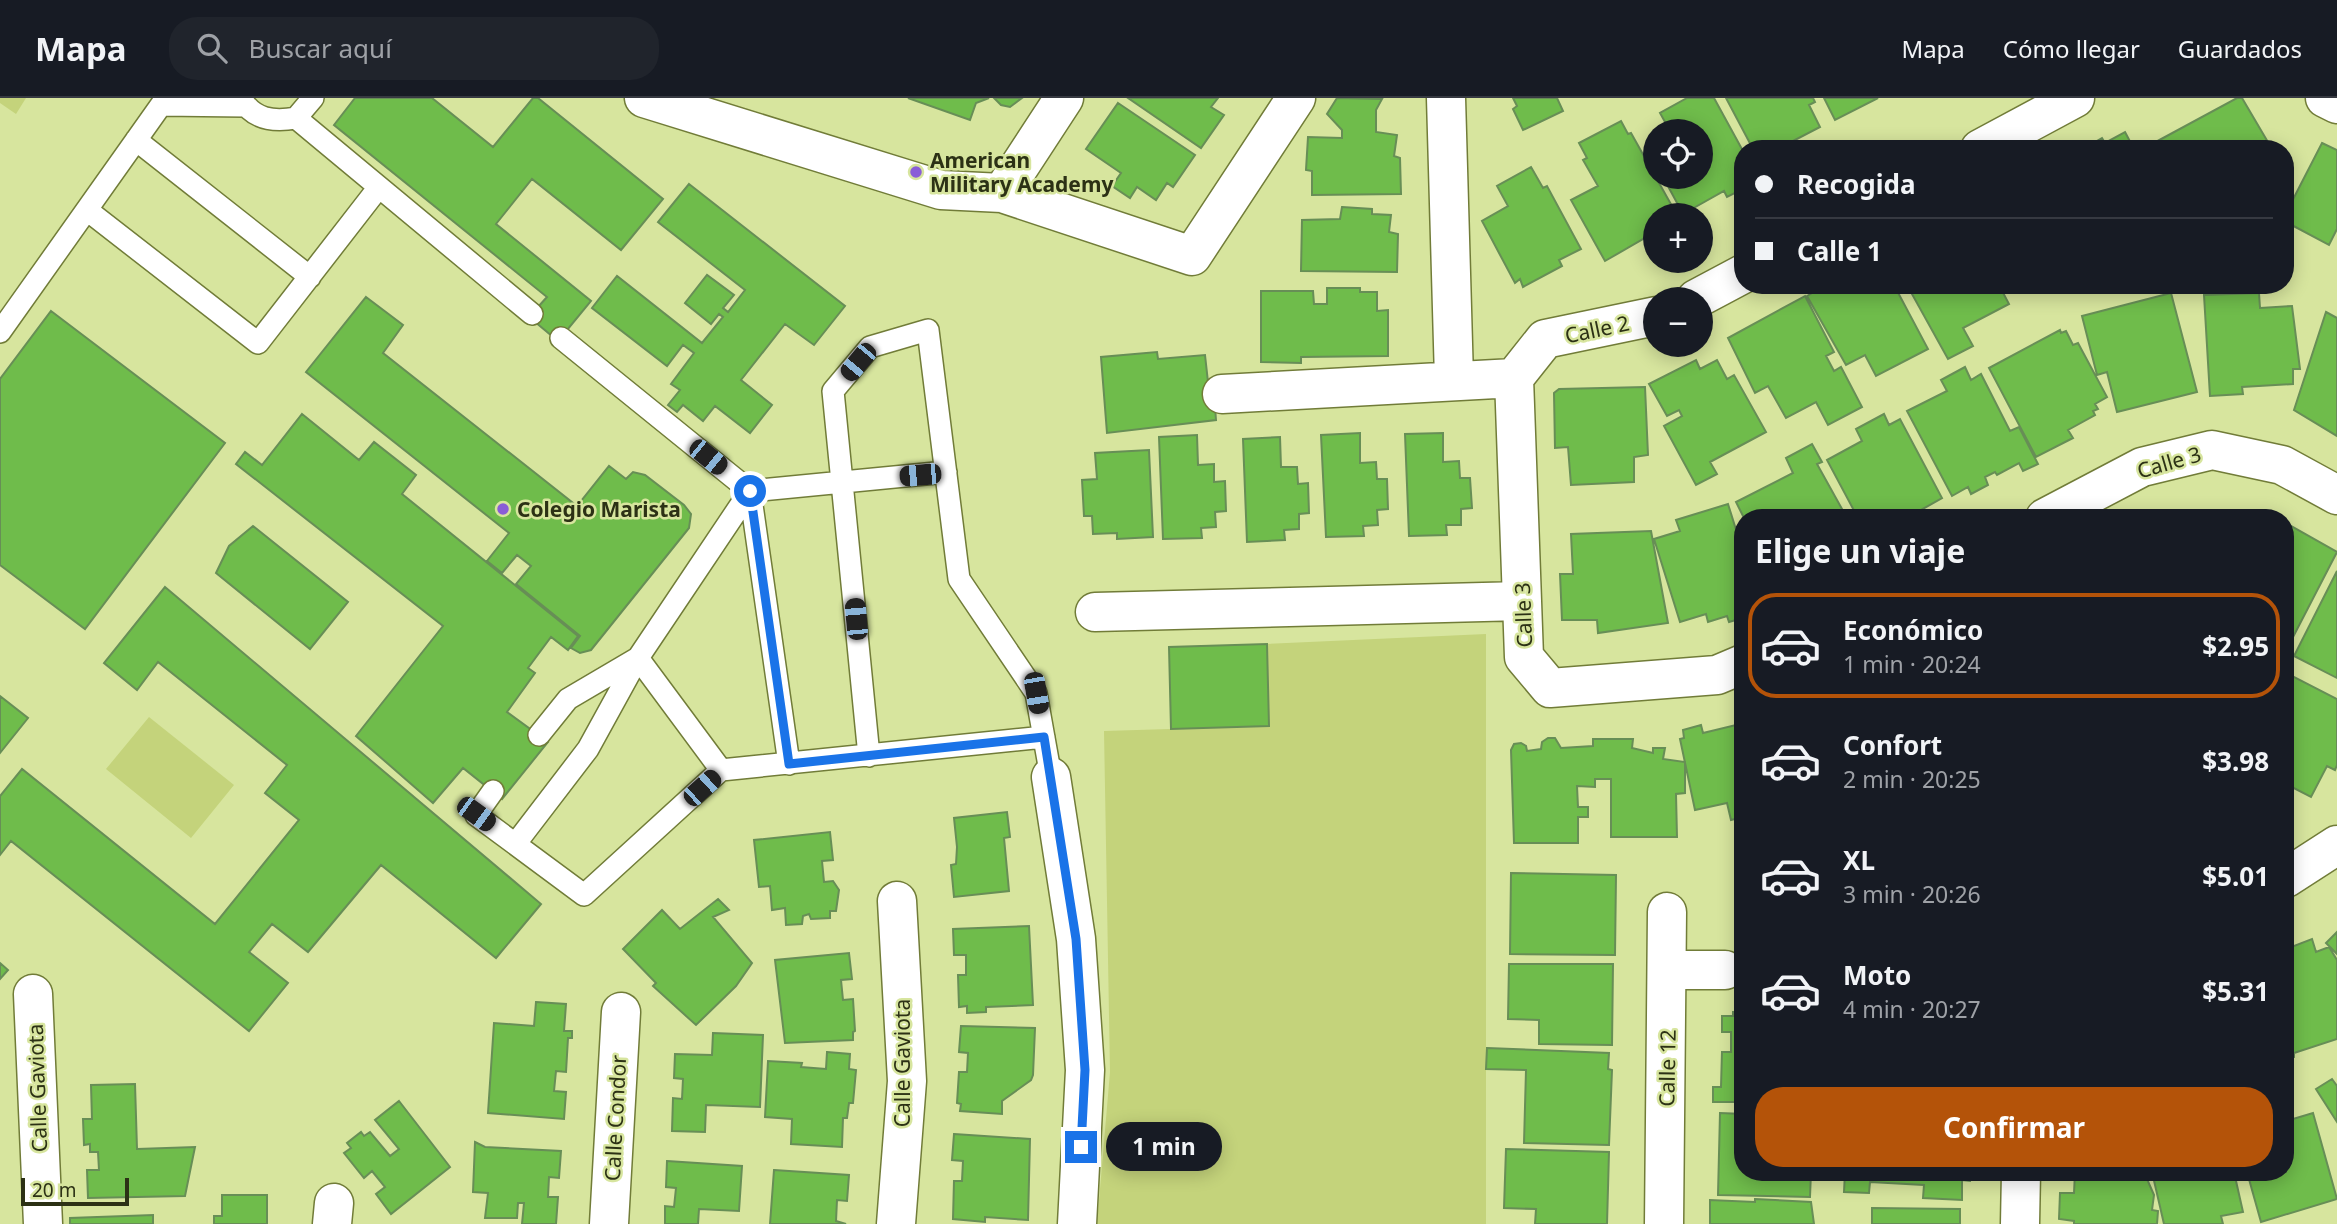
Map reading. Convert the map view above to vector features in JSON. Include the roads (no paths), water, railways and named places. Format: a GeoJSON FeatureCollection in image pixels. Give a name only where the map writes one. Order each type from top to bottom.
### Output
{"type":"FeatureCollection","features":[{"type":"Feature","properties":{"kind":"street"},"geometry":{"type":"LineString","coordinates":[[644,98],[941,190],[1002,193],[1192,256],[1296,98]]}},
{"type":"Feature","properties":{"kind":"street"},"geometry":{"type":"LineString","coordinates":[[1002,193],[1065,98]]}},
{"type":"Feature","properties":{"kind":"street"},"geometry":{"type":"LineString","coordinates":[[1446,98],[1454,379]]}},
{"type":"Feature","properties":{"kind":"street"},"geometry":{"type":"LineString","coordinates":[[1997,140],[2075,98]]}},
{"type":"Feature","properties":{"kind":"street"},"geometry":{"type":"LineString","coordinates":[[2325,98],[2337,104]]}},
{"type":"Feature","properties":{"kind":"street"},"geometry":{"type":"LineString","coordinates":[[1713,290],[1734,279]]}},
{"type":"Feature","properties":{"kind":"street","name":"Calle 2"},"geometry":{"type":"LineString","coordinates":[[1514,378],[1545,340],[1643,319]]}},
{"type":"Feature","properties":{"kind":"street"},"geometry":{"type":"LineString","coordinates":[[1223,394],[1454,379],[1514,378]]}},
{"type":"Feature","properties":{"kind":"street","name":"Calle 3"},"geometry":{"type":"LineString","coordinates":[[1514,378],[1524,657],[1550,688],[1717,675],[1734,668]]}},
{"type":"Feature","properties":{"kind":"street","name":"Calle 3"},"geometry":{"type":"LineString","coordinates":[[2062,509],[2142,467],[2212,450],[2282,465],[2337,495]]}},
{"type":"Feature","properties":{"kind":"street"},"geometry":{"type":"LineString","coordinates":[[1095,611],[1522,601]]}},
{"type":"Feature","properties":{"kind":"street"},"geometry":{"type":"LineString","coordinates":[[1051,777],[1076,939],[1085,1070],[1077,1224]]}},
{"type":"Feature","properties":{"kind":"street"},"geometry":{"type":"LineString","coordinates":[[2294,873],[2337,845]]}},
{"type":"Feature","properties":{"kind":"street","name":"Calle Gaviota"},"geometry":{"type":"LineString","coordinates":[[896,1224],[906,1081],[897,901]]}},
{"type":"Feature","properties":{"kind":"street","name":"Calle 12"},"geometry":{"type":"LineString","coordinates":[[1664,1224],[1667,912]]}},
{"type":"Feature","properties":{"kind":"street"},"geometry":{"type":"LineString","coordinates":[[1668,970],[1725,970]]}},
{"type":"Feature","properties":{"kind":"street","name":"Calle Gaviota"},"geometry":{"type":"LineString","coordinates":[[33,994],[43,1224]]}},
{"type":"Feature","properties":{"kind":"street","name":"Calle Condor"},"geometry":{"type":"LineString","coordinates":[[609,1224],[621,1012]]}},
{"type":"Feature","properties":{"kind":"street"},"geometry":{"type":"LineString","coordinates":[[2020,1224],[2021,1181]]}},
{"type":"Feature","properties":{"kind":"lane"},"geometry":{"type":"LineString","coordinates":[[296,118],[313,98]]}},
{"type":"Feature","properties":{"kind":"lane"},"geometry":{"type":"LineString","coordinates":[[0,332],[161,105],[243,102],[268,120],[296,118],[533,314]]}},
{"type":"Feature","properties":{"kind":"lane"},"geometry":{"type":"LineString","coordinates":[[136,140],[310,277]]}},
{"type":"Feature","properties":{"kind":"lane"},"geometry":{"type":"LineString","coordinates":[[86,211],[258,344],[379,187]]}},
{"type":"Feature","properties":{"kind":"lane"},"geometry":{"type":"LineString","coordinates":[[869,755],[833,391],[870,347],[928,330],[959,579],[1036,693],[1051,777]]}},
{"type":"Feature","properties":{"kind":"lane"},"geometry":{"type":"LineString","coordinates":[[561,338],[750,491],[789,764]]}},
{"type":"Feature","properties":{"kind":"lane"},"geometry":{"type":"LineString","coordinates":[[750,491],[946,472]]}},
{"type":"Feature","properties":{"kind":"lane"},"geometry":{"type":"LineString","coordinates":[[516,843],[588,749],[638,658],[750,491]]}},
{"type":"Feature","properties":{"kind":"lane"},"geometry":{"type":"LineString","coordinates":[[539,736],[568,699],[638,658]]}},
{"type":"Feature","properties":{"kind":"lane"},"geometry":{"type":"LineString","coordinates":[[638,658],[721,770]]}},
{"type":"Feature","properties":{"kind":"lane"},"geometry":{"type":"LineString","coordinates":[[493,791],[476,814],[584,895],[721,770],[1044,737]]}},
{"type":"Feature","properties":{"kind":"place","name":"American Military Academy"},"geometry":{"type":"Point","coordinates":[916,172]}},
{"type":"Feature","properties":{"kind":"place","name":"Colegio Marista"},"geometry":{"type":"Point","coordinates":[503,509]}}]}
